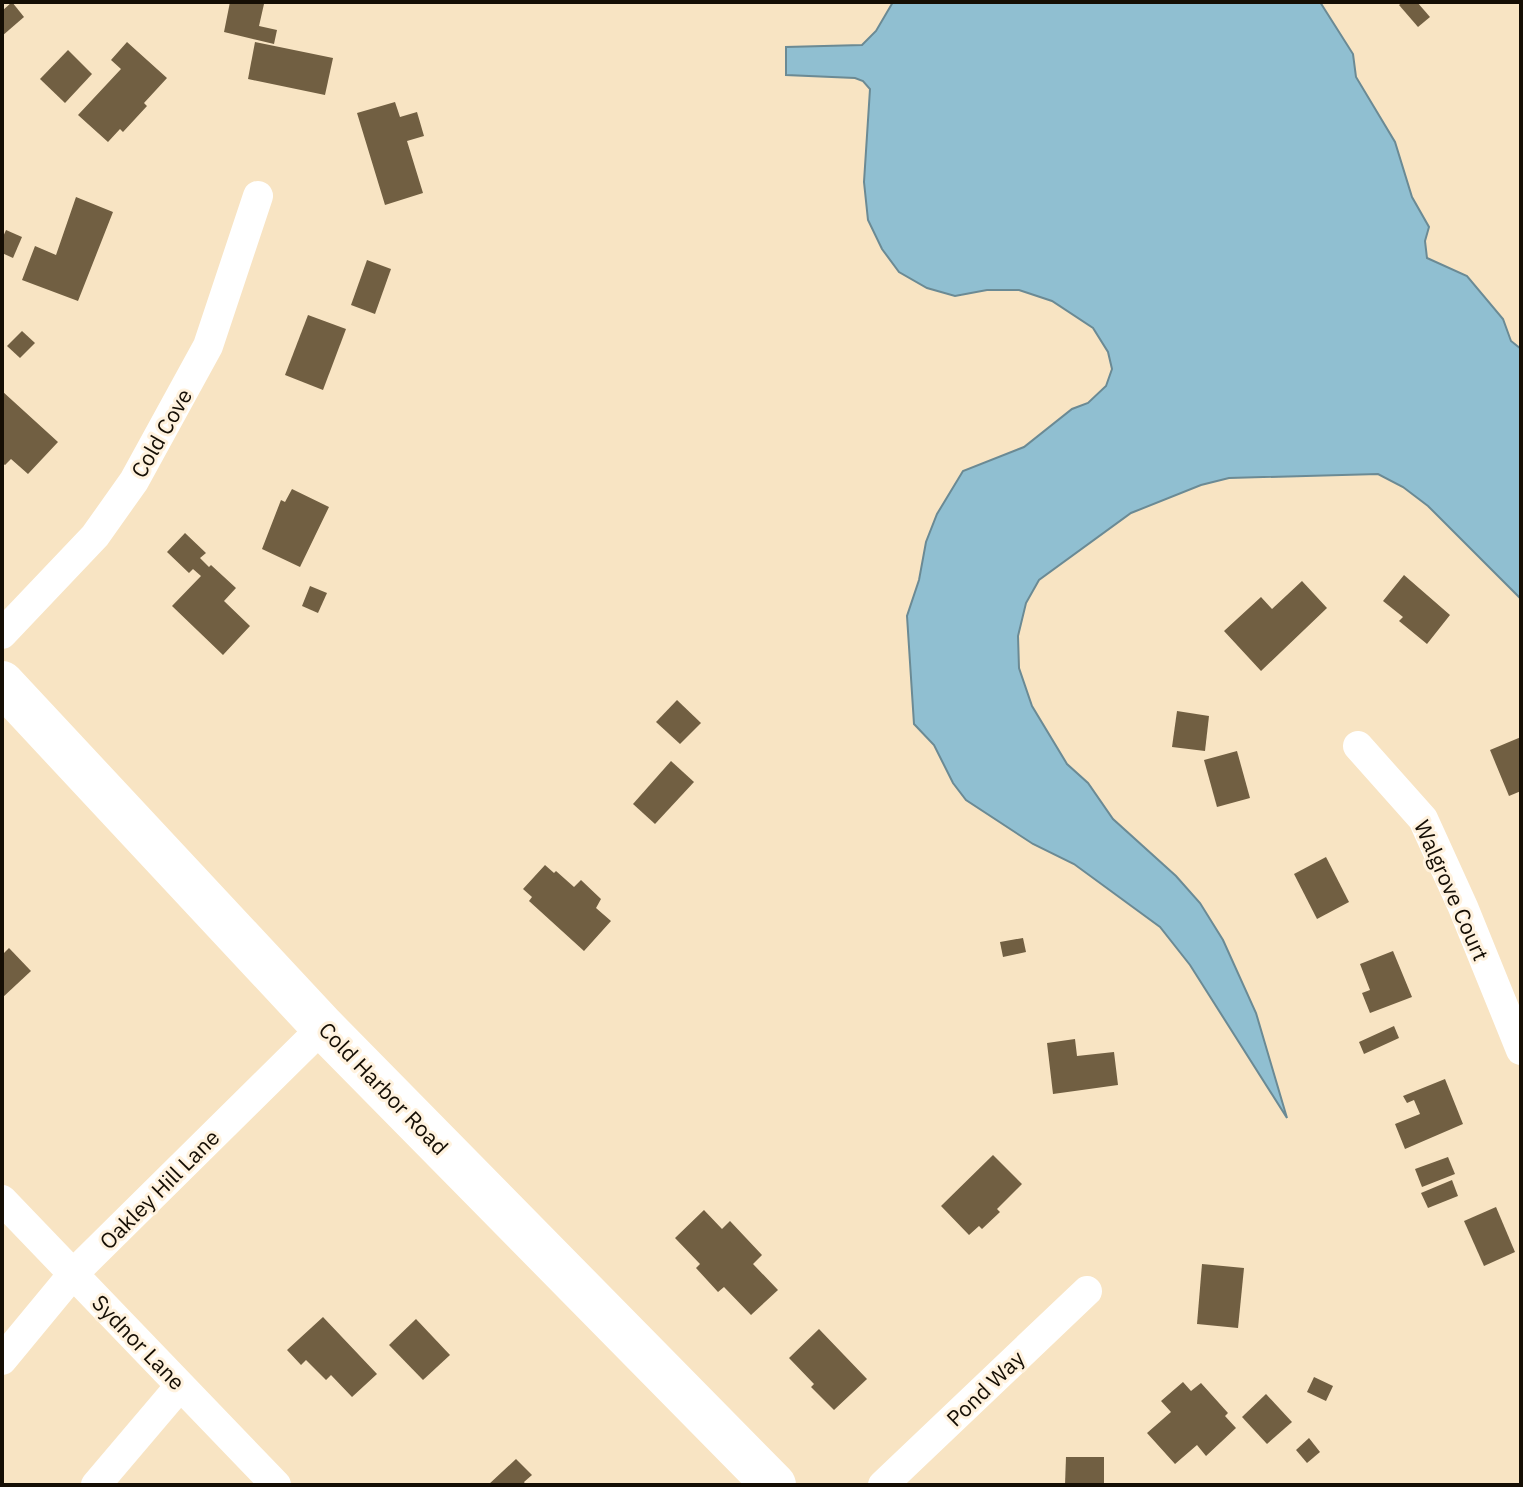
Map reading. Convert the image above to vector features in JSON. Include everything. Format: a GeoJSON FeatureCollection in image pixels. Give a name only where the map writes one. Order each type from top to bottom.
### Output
{"type":"FeatureCollection","features":[{"type":"Feature","properties":{"kind":"main road","name":"Cold Harbor Road"},"geometry":{"type":"LineString","coordinates":[[2,683],[323,1027],[774,1485]]}},
{"type":"Feature","properties":{"kind":"street","name":"Cold Cove"},"geometry":{"type":"LineString","coordinates":[[2,634],[85,547],[134,481],[208,346],[258,196]]}},
{"type":"Feature","properties":{"kind":"street","name":"Walgrove Court"},"geometry":{"type":"LineString","coordinates":[[1358,746],[1423,819],[1463,907],[1521,1050]]}},
{"type":"Feature","properties":{"kind":"street","name":"Oakley Hill Lane"},"geometry":{"type":"LineString","coordinates":[[2,1360],[73,1274],[323,1027]]}},
{"type":"Feature","properties":{"kind":"street","name":"Sydnor Lane"},"geometry":{"type":"LineString","coordinates":[[2,1200],[276,1485]]}},
{"type":"Feature","properties":{"kind":"street","name":"Pond Way"},"geometry":{"type":"LineString","coordinates":[[883,1485],[1087,1291]]}},
{"type":"Feature","properties":{"kind":"street"},"geometry":{"type":"LineString","coordinates":[[96,1485],[180,1386]]}},
{"type":"Feature","properties":{"kind":"water"},"geometry":{"type":"Polygon","coordinates":[[[893,2],[1320,2],[1353,54],[1356,77],[1395,142],[1412,197],[1429,227],[1425,241],[1427,258],[1467,276],[1503,319],[1511,341],[1521,349],[1521,599],[1428,506],[1403,487],[1378,474],[1229,478],[1201,485],[1131,513],[1039,580],[1026,603],[1018,636],[1019,668],[1032,706],[1067,764],[1088,783],[1113,819],[1176,876],[1200,903],[1223,940],[1256,1013],[1287,1118],[1190,965],[1160,927],[1074,864],[1033,844],[966,800],[953,783],[934,745],[914,724],[907,616],[919,580],[926,542],[937,514],[963,471],[1024,447],[1072,409],[1088,403],[1106,386],[1112,369],[1108,352],[1093,328],[1052,301],[1019,290],[987,290],[955,296],[927,288],[899,272],[882,249],[868,220],[864,182],[870,89],[855,78],[786,75],[786,47],[862,45],[876,31],[893,2]]]}},
{"type":"Feature","properties":{"kind":"building"},"geometry":{"type":"Polygon","coordinates":[[[12,2],[24,17],[2,36],[2,11],[12,2]]]}},
{"type":"Feature","properties":{"kind":"building"},"geometry":{"type":"Polygon","coordinates":[[[230,2],[264,4],[259,26],[277,30],[274,44],[224,32],[230,2]]]}},
{"type":"Feature","properties":{"kind":"building"},"geometry":{"type":"Polygon","coordinates":[[[1417,2],[1430,17],[1418,27],[1399,5],[1417,2]]]}},
{"type":"Feature","properties":{"kind":"building"},"geometry":{"type":"Polygon","coordinates":[[[127,42],[167,78],[144,103],[147,106],[123,132],[120,129],[108,142],[78,115],[121,69],[111,60],[127,42]]]}},
{"type":"Feature","properties":{"kind":"building"},"geometry":{"type":"Polygon","coordinates":[[[255,42],[333,58],[325,95],[248,79],[255,42]]]}},
{"type":"Feature","properties":{"kind":"building"},"geometry":{"type":"Polygon","coordinates":[[[68,50],[92,74],[65,103],[40,79],[68,50]]]}},
{"type":"Feature","properties":{"kind":"building"},"geometry":{"type":"Polygon","coordinates":[[[395,102],[400,117],[417,112],[424,136],[407,141],[423,193],[385,205],[357,113],[395,102]]]}},
{"type":"Feature","properties":{"kind":"building"},"geometry":{"type":"Polygon","coordinates":[[[76,197],[113,212],[78,301],[22,280],[35,246],[56,255],[76,197]]]}},
{"type":"Feature","properties":{"kind":"building"},"geometry":{"type":"Polygon","coordinates":[[[6,230],[22,237],[13,258],[2,253],[6,230]]]}},
{"type":"Feature","properties":{"kind":"building"},"geometry":{"type":"Polygon","coordinates":[[[367,260],[391,269],[375,314],[351,305],[367,260]]]}},
{"type":"Feature","properties":{"kind":"building"},"geometry":{"type":"Polygon","coordinates":[[[308,315],[346,329],[323,390],[285,375],[308,315]]]}},
{"type":"Feature","properties":{"kind":"building"},"geometry":{"type":"Polygon","coordinates":[[[22,331],[35,343],[20,358],[7,346],[22,331]]]}},
{"type":"Feature","properties":{"kind":"building"},"geometry":{"type":"Polygon","coordinates":[[[2,391],[58,442],[28,474],[11,459],[5,465],[2,463],[2,391]]]}},
{"type":"Feature","properties":{"kind":"building"},"geometry":{"type":"Polygon","coordinates":[[[292,489],[329,507],[300,567],[262,549],[281,500],[285,502],[292,489]]]}},
{"type":"Feature","properties":{"kind":"building"},"geometry":{"type":"Polygon","coordinates":[[[185,533],[206,553],[200,558],[236,588],[224,601],[250,626],[223,655],[172,606],[201,576],[193,569],[189,573],[167,552],[185,533]]]}},
{"type":"Feature","properties":{"kind":"building"},"geometry":{"type":"Polygon","coordinates":[[[1404,575],[1450,615],[1427,644],[1399,621],[1403,617],[1383,601],[1404,575]]]}},
{"type":"Feature","properties":{"kind":"building"},"geometry":{"type":"Polygon","coordinates":[[[1302,581],[1327,608],[1261,671],[1224,631],[1261,597],[1272,609],[1302,581]]]}},
{"type":"Feature","properties":{"kind":"building"},"geometry":{"type":"Polygon","coordinates":[[[310,586],[327,593],[318,613],[302,606],[310,586]]]}},
{"type":"Feature","properties":{"kind":"building"},"geometry":{"type":"Polygon","coordinates":[[[677,700],[701,723],[680,744],[656,722],[677,700]]]}},
{"type":"Feature","properties":{"kind":"building"},"geometry":{"type":"Polygon","coordinates":[[[1177,711],[1209,716],[1205,751],[1172,747],[1177,711]]]}},
{"type":"Feature","properties":{"kind":"building"},"geometry":{"type":"Polygon","coordinates":[[[1521,737],[1521,791],[1509,796],[1490,750],[1521,737]]]}},
{"type":"Feature","properties":{"kind":"building"},"geometry":{"type":"Polygon","coordinates":[[[1237,751],[1250,798],[1217,807],[1204,760],[1237,751]]]}},
{"type":"Feature","properties":{"kind":"building"},"geometry":{"type":"Polygon","coordinates":[[[671,761],[694,782],[655,824],[633,804],[671,761]]]}},
{"type":"Feature","properties":{"kind":"building"},"geometry":{"type":"Polygon","coordinates":[[[1326,857],[1349,902],[1317,919],[1294,874],[1326,857]]]}},
{"type":"Feature","properties":{"kind":"building"},"geometry":{"type":"Polygon","coordinates":[[[545,865],[574,887],[581,880],[601,899],[596,908],[611,921],[584,951],[529,901],[532,897],[523,889],[545,865]]]}},
{"type":"Feature","properties":{"kind":"building"},"geometry":{"type":"Polygon","coordinates":[[[1023,938],[1026,952],[1003,957],[1000,942],[1023,938]]]}},
{"type":"Feature","properties":{"kind":"building"},"geometry":{"type":"Polygon","coordinates":[[[9,948],[31,971],[2,998],[2,955],[9,948]]]}},
{"type":"Feature","properties":{"kind":"building"},"geometry":{"type":"Polygon","coordinates":[[[1393,951],[1412,997],[1370,1013],[1362,993],[1370,990],[1360,964],[1393,951]]]}},
{"type":"Feature","properties":{"kind":"building"},"geometry":{"type":"Polygon","coordinates":[[[1394,1026],[1399,1038],[1364,1054],[1359,1042],[1394,1026]]]}},
{"type":"Feature","properties":{"kind":"building"},"geometry":{"type":"Polygon","coordinates":[[[1075,1039],[1077,1056],[1114,1052],[1118,1085],[1053,1094],[1047,1043],[1075,1039]]]}},
{"type":"Feature","properties":{"kind":"building"},"geometry":{"type":"Polygon","coordinates":[[[1445,1079],[1463,1124],[1405,1149],[1395,1124],[1420,1114],[1414,1100],[1407,1103],[1403,1096],[1445,1079]]]}},
{"type":"Feature","properties":{"kind":"building"},"geometry":{"type":"Polygon","coordinates":[[[993,1155],[1022,1184],[997,1209],[1000,1212],[982,1229],[979,1226],[969,1235],[941,1206],[993,1155]]]}},
{"type":"Feature","properties":{"kind":"building"},"geometry":{"type":"Polygon","coordinates":[[[1448,1157],[1455,1174],[1422,1187],[1415,1169],[1448,1157]]]}},
{"type":"Feature","properties":{"kind":"building"},"geometry":{"type":"Polygon","coordinates":[[[1452,1180],[1458,1196],[1428,1208],[1421,1193],[1452,1180]]]}},
{"type":"Feature","properties":{"kind":"building"},"geometry":{"type":"Polygon","coordinates":[[[1496,1207],[1515,1252],[1484,1266],[1464,1221],[1496,1207]]]}},
{"type":"Feature","properties":{"kind":"building"},"geometry":{"type":"Polygon","coordinates":[[[704,1210],[722,1229],[730,1221],[762,1255],[753,1264],[778,1290],[751,1315],[724,1287],[718,1292],[696,1268],[700,1264],[675,1238],[704,1210]]]}},
{"type":"Feature","properties":{"kind":"building"},"geometry":{"type":"Polygon","coordinates":[[[1202,1264],[1244,1268],[1238,1328],[1197,1324],[1202,1264]]]}},
{"type":"Feature","properties":{"kind":"building"},"geometry":{"type":"Polygon","coordinates":[[[323,1317],[377,1374],[352,1397],[331,1375],[326,1380],[306,1360],[301,1365],[287,1350],[323,1317]]]}},
{"type":"Feature","properties":{"kind":"building"},"geometry":{"type":"Polygon","coordinates":[[[416,1319],[450,1355],[423,1380],[389,1345],[416,1319]]]}},
{"type":"Feature","properties":{"kind":"building"},"geometry":{"type":"Polygon","coordinates":[[[819,1329],[867,1379],[834,1410],[789,1358],[819,1329]]]}},
{"type":"Feature","properties":{"kind":"building"},"geometry":{"type":"Polygon","coordinates":[[[1314,1377],[1333,1386],[1326,1401],[1307,1392],[1314,1377]]]}},
{"type":"Feature","properties":{"kind":"building"},"geometry":{"type":"Polygon","coordinates":[[[1183,1382],[1191,1391],[1201,1383],[1228,1413],[1225,1416],[1236,1428],[1206,1456],[1197,1445],[1175,1464],[1147,1433],[1171,1412],[1161,1401],[1183,1382]]]}},
{"type":"Feature","properties":{"kind":"building"},"geometry":{"type":"Polygon","coordinates":[[[1266,1394],[1292,1422],[1267,1444],[1242,1417],[1266,1394]]]}},
{"type":"Feature","properties":{"kind":"building"},"geometry":{"type":"Polygon","coordinates":[[[1309,1438],[1320,1452],[1307,1463],[1296,1450],[1309,1438]]]}},
{"type":"Feature","properties":{"kind":"building"},"geometry":{"type":"Polygon","coordinates":[[[1066,1457],[1104,1457],[1104,1485],[1065,1485],[1066,1457]]]}},
{"type":"Feature","properties":{"kind":"building"},"geometry":{"type":"Polygon","coordinates":[[[516,1459],[532,1475],[524,1482],[526,1485],[488,1485],[516,1459]]]}}]}
